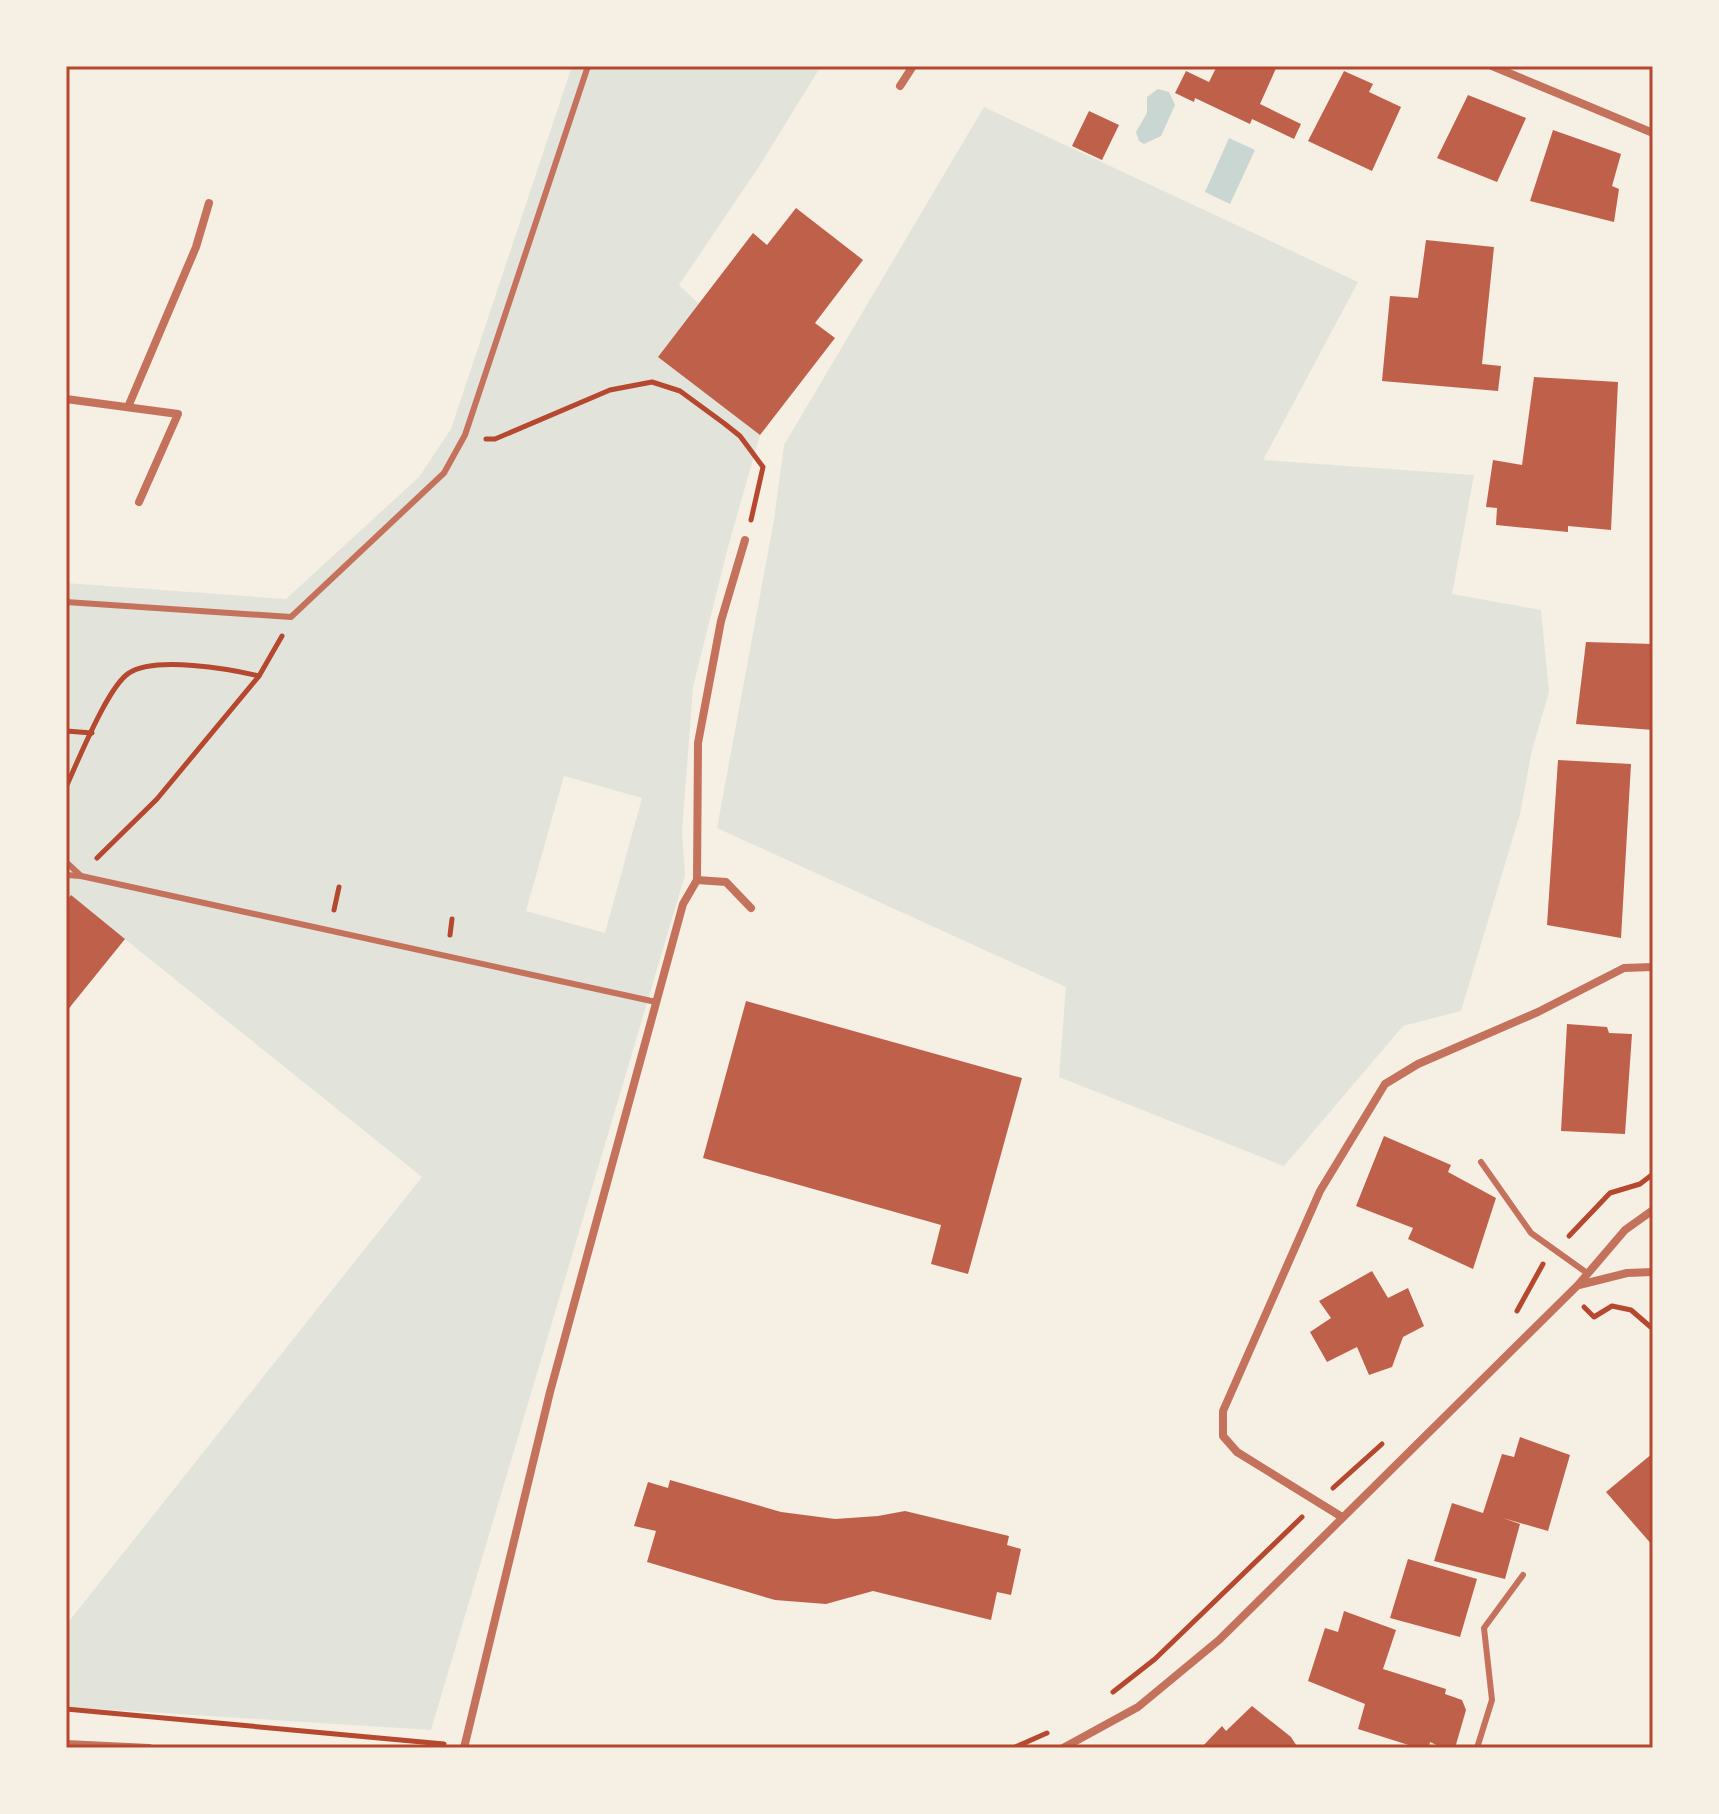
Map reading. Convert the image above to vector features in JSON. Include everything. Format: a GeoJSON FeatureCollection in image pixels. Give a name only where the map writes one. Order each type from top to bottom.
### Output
{"type":"FeatureCollection","features":[{"type":"Feature","properties":{"kind":"street"},"geometry":{"type":"LineString","coordinates":[[900,86],[913,66]]}},
{"type":"Feature","properties":{"kind":"street"},"geometry":{"type":"LineString","coordinates":[[1492,66],[1653,133]]}},
{"type":"Feature","properties":{"kind":"street"},"geometry":{"type":"LineString","coordinates":[[128,407],[196,247],[209,203]]}},
{"type":"Feature","properties":{"kind":"street"},"geometry":{"type":"LineString","coordinates":[[66,399],[178,414],[139,502]]}},
{"type":"Feature","properties":{"kind":"street"},"geometry":{"type":"LineString","coordinates":[[464,1747],[550,1392],[683,904],[697,880],[698,743],[721,621],[745,540]]}},
{"type":"Feature","properties":{"kind":"street"},"geometry":{"type":"LineString","coordinates":[[697,880],[726,882],[751,908]]}},
{"type":"Feature","properties":{"kind":"street"},"geometry":{"type":"LineString","coordinates":[[1342,1517],[1237,1452],[1223,1436],[1223,1411],[1320,1191],[1385,1084],[1418,1064],[1538,1012],[1624,968],[1653,967]]}},
{"type":"Feature","properties":{"kind":"street"},"geometry":{"type":"LineString","coordinates":[[1063,1748],[1138,1707],[1219,1640],[1578,1285],[1625,1230],[1653,1210]]}},
{"type":"Feature","properties":{"kind":"street"},"geometry":{"type":"LineString","coordinates":[[1578,1285],[1627,1273],[1653,1272]]}},
{"type":"Feature","properties":{"kind":"street"},"geometry":{"type":"LineString","coordinates":[[66,1744],[149,1748]]}},
{"type":"Feature","properties":{"kind":"lane"},"geometry":{"type":"LineString","coordinates":[[66,602],[291,617],[444,473],[465,435],[588,66]]}},
{"type":"Feature","properties":{"kind":"lane"},"geometry":{"type":"LineString","coordinates":[[66,862],[81,876]]}},
{"type":"Feature","properties":{"kind":"lane"},"geometry":{"type":"LineString","coordinates":[[66,875],[656,1002]]}},
{"type":"Feature","properties":{"kind":"lane"},"geometry":{"type":"LineString","coordinates":[[1481,1162],[1531,1233],[1587,1273]]}},
{"type":"Feature","properties":{"kind":"lane"},"geometry":{"type":"LineString","coordinates":[[1477,1748],[1492,1700],[1484,1628],[1523,1575]]}},
{"type":"Feature","properties":{"kind":"path"},"geometry":{"type":"LineString","coordinates":[[465,435],[495,439],[610,390],[652,382],[680,391],[740,436],[763,467],[745,540]]}},
{"type":"Feature","properties":{"kind":"path"},"geometry":{"type":"LineString","coordinates":[[81,876],[116,837],[157,799],[259,676],[291,617]]}},
{"type":"Feature","properties":{"kind":"path"},"geometry":{"type":"LineString","coordinates":[[66,787],[106,702],[130,672],[168,664],[259,676]]}},
{"type":"Feature","properties":{"kind":"path"},"geometry":{"type":"LineString","coordinates":[[66,731],[92,733]]}},
{"type":"Feature","properties":{"kind":"path"},"geometry":{"type":"LineString","coordinates":[[1561,1244],[1610,1193],[1640,1184],[1653,1174]]}},
{"type":"Feature","properties":{"kind":"path"},"geometry":{"type":"LineString","coordinates":[[1513,1318],[1533,1279],[1552,1255]]}},
{"type":"Feature","properties":{"kind":"path"},"geometry":{"type":"LineString","coordinates":[[1111,1694],[1155,1659],[1391,1435]]}},
{"type":"Feature","properties":{"kind":"path"},"geometry":{"type":"LineString","coordinates":[[66,1709],[464,1747]]}},
{"type":"Feature","properties":{"kind":"path"},"geometry":{"type":"LineString","coordinates":[[1013,1748],[1050,1731]]}},
{"type":"Feature","properties":{"kind":"shaded area"},"geometry":{"type":"Polygon","coordinates":[[[572,66],[821,66],[760,165],[679,285],[699,304],[658,357],[760,435],[693,687],[682,832],[685,875],[431,1730],[66,1707],[66,1625],[422,1177],[71,896],[66,901],[66,583],[286,599],[419,477],[451,429],[572,66]],[[564,776],[526,911],[605,933],[642,798],[564,776]]]}},
{"type":"Feature","properties":{"kind":"shaded area"},"geometry":{"type":"Polygon","coordinates":[[[1158,89],[1169,92],[1175,105],[1161,136],[1144,144],[1139,141],[1136,132],[1147,113],[1147,97],[1158,89]]]}},
{"type":"Feature","properties":{"kind":"shaded area"},"geometry":{"type":"Polygon","coordinates":[[[984,107],[1358,282],[1263,460],[1474,475],[1452,594],[1541,610],[1549,692],[1532,750],[1520,814],[1461,1011],[1403,1026],[1284,1166],[1059,1077],[1066,987],[717,828],[774,520],[784,445],[984,107]]]}},
{"type":"Feature","properties":{"kind":"shaded area"},"geometry":{"type":"Polygon","coordinates":[[[1229,138],[1255,150],[1230,204],[1205,192],[1229,138]]]}},
{"type":"Feature","properties":{"kind":"building"},"geometry":{"type":"Polygon","coordinates":[[[1217,66],[1277,66],[1260,104],[1301,124],[1294,139],[1252,119],[1250,124],[1195,98],[1194,102],[1175,93],[1186,71],[1209,82],[1217,66]]]}},
{"type":"Feature","properties":{"kind":"building"},"geometry":{"type":"Polygon","coordinates":[[[1344,71],[1373,84],[1369,92],[1401,107],[1372,171],[1308,141],[1344,71]]]}},
{"type":"Feature","properties":{"kind":"building"},"geometry":{"type":"Polygon","coordinates":[[[1468,95],[1526,118],[1497,182],[1437,158],[1468,95]]]}},
{"type":"Feature","properties":{"kind":"building"},"geometry":{"type":"Polygon","coordinates":[[[1089,111],[1119,125],[1102,160],[1072,146],[1089,111]]]}},
{"type":"Feature","properties":{"kind":"building"},"geometry":{"type":"Polygon","coordinates":[[[1553,130],[1621,154],[1612,186],[1619,189],[1614,222],[1530,201],[1553,130]]]}},
{"type":"Feature","properties":{"kind":"building"},"geometry":{"type":"Polygon","coordinates":[[[796,208],[863,260],[815,323],[835,338],[760,435],[658,357],[753,233],[767,245],[796,208]]]}},
{"type":"Feature","properties":{"kind":"building"},"geometry":{"type":"Polygon","coordinates":[[[1426,240],[1494,247],[1482,364],[1501,366],[1498,391],[1382,381],[1390,296],[1418,298],[1426,240]]]}},
{"type":"Feature","properties":{"kind":"building"},"geometry":{"type":"Polygon","coordinates":[[[1534,377],[1618,382],[1611,530],[1568,526],[1568,532],[1496,525],[1497,508],[1486,507],[1493,460],[1522,465],[1534,377]]]}},
{"type":"Feature","properties":{"kind":"building"},"geometry":{"type":"Polygon","coordinates":[[[1586,642],[1653,644],[1653,730],[1576,724],[1586,642]]]}},
{"type":"Feature","properties":{"kind":"building"},"geometry":{"type":"Polygon","coordinates":[[[1558,760],[1631,764],[1621,938],[1547,925],[1558,760]]]}},
{"type":"Feature","properties":{"kind":"building"},"geometry":{"type":"Polygon","coordinates":[[[71,895],[125,939],[66,1012],[66,901],[71,895]]]}},
{"type":"Feature","properties":{"kind":"building"},"geometry":{"type":"Polygon","coordinates":[[[746,1001],[1022,1078],[968,1274],[931,1264],[941,1225],[703,1158],[746,1001]]]}},
{"type":"Feature","properties":{"kind":"building"},"geometry":{"type":"Polygon","coordinates":[[[1567,1024],[1607,1027],[1609,1033],[1632,1034],[1625,1134],[1561,1131],[1567,1024]]]}},
{"type":"Feature","properties":{"kind":"building"},"geometry":{"type":"Polygon","coordinates":[[[1384,1136],[1451,1165],[1448,1172],[1496,1198],[1473,1269],[1408,1239],[1413,1228],[1356,1206],[1384,1136]]]}},
{"type":"Feature","properties":{"kind":"building"},"geometry":{"type":"Polygon","coordinates":[[[1372,1271],[1388,1298],[1408,1288],[1424,1326],[1403,1337],[1392,1367],[1369,1375],[1357,1347],[1327,1362],[1310,1332],[1331,1318],[1319,1301],[1372,1271]]]}},
{"type":"Feature","properties":{"kind":"building"},"geometry":{"type":"Polygon","coordinates":[[[1520,1437],[1570,1455],[1548,1531],[1503,1518],[1520,1524],[1505,1579],[1434,1561],[1452,1503],[1483,1513],[1502,1454],[1514,1457],[1520,1437]]]}},
{"type":"Feature","properties":{"kind":"building"},"geometry":{"type":"Polygon","coordinates":[[[1653,1453],[1653,1546],[1606,1492],[1653,1453]]]}},
{"type":"Feature","properties":{"kind":"building"},"geometry":{"type":"Polygon","coordinates":[[[670,1480],[781,1512],[835,1519],[905,1511],[1009,1536],[1007,1545],[1021,1549],[1011,1595],[997,1592],[991,1620],[873,1591],[826,1604],[775,1600],[647,1562],[656,1531],[634,1526],[648,1482],[668,1488],[670,1480]]]}},
{"type":"Feature","properties":{"kind":"building"},"geometry":{"type":"Polygon","coordinates":[[[1408,1559],[1477,1579],[1460,1637],[1390,1618],[1408,1559]]]}},
{"type":"Feature","properties":{"kind":"building"},"geometry":{"type":"Polygon","coordinates":[[[1344,1611],[1396,1630],[1383,1669],[1446,1689],[1445,1694],[1462,1700],[1466,1710],[1455,1748],[1443,1748],[1430,1742],[1429,1748],[1418,1748],[1358,1729],[1365,1704],[1308,1681],[1325,1628],[1338,1632],[1344,1611]]]}},
{"type":"Feature","properties":{"kind":"building"},"geometry":{"type":"Polygon","coordinates":[[[1252,1706],[1291,1737],[1298,1748],[1201,1748],[1222,1726],[1226,1731],[1252,1706]]]}}]}
